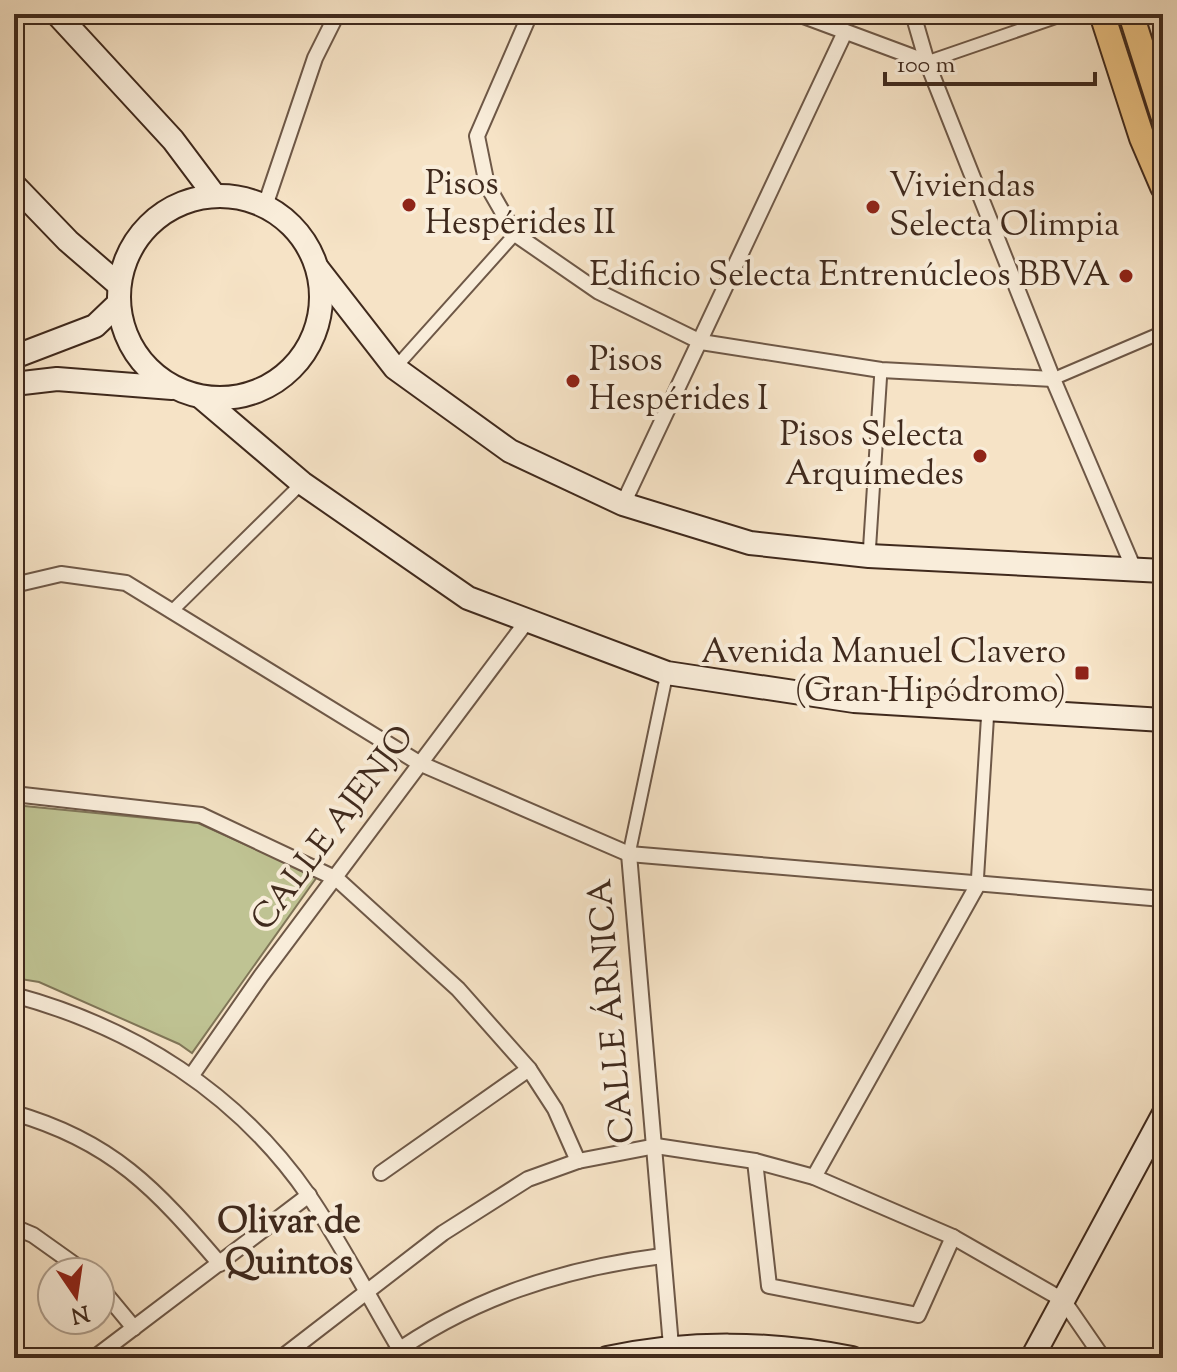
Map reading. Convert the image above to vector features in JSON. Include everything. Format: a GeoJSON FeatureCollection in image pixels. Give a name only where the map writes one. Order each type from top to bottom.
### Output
{"type":"FeatureCollection","features":[{"type":"Feature","properties":{"kind":"main road"},"geometry":{"type":"LineString","coordinates":[[57,14],[173,140],[215,196]]}},
{"type":"Feature","properties":{"kind":"main road"},"geometry":{"type":"LineString","coordinates":[[1102,14],[1142,138],[1163,187]]}},
{"type":"Feature","properties":{"kind":"main road"},"geometry":{"type":"LineString","coordinates":[[1131,14],[1163,115]]}},
{"type":"Feature","properties":{"kind":"main road"},"geometry":{"type":"LineString","coordinates":[[14,185],[118,294],[123,329],[134,353],[151,373],[173,388]]}},
{"type":"Feature","properties":{"kind":"main road"},"geometry":{"type":"LineString","coordinates":[[14,357],[95,326],[118,294],[134,243],[155,219],[184,202],[215,196],[241,198],[265,206],[288,222],[306,243],[318,269],[395,368],[510,451],[623,504],[750,543],[869,556],[1163,571]]}},
{"type":"Feature","properties":{"kind":"main road"},"geometry":{"type":"LineString","coordinates":[[14,384],[57,379],[173,388],[201,397],[247,395],[269,386],[291,370],[308,348],[318,323],[322,296],[318,269]]}},
{"type":"Feature","properties":{"kind":"main road"},"geometry":{"type":"LineString","coordinates":[[201,397],[302,483],[468,598],[667,673],[854,701],[1163,720]]}},
{"type":"Feature","properties":{"kind":"main road"},"geometry":{"type":"LineString","coordinates":[[1032,1358],[1163,1115]]}},
{"type":"Feature","properties":{"kind":"main road"},"geometry":{"type":"LineString","coordinates":[[607,1358],[671,1346],[712,1343],[772,1346],[852,1358]]}},
{"type":"Feature","properties":{"kind":"street"},"geometry":{"type":"LineString","coordinates":[[265,206],[315,58],[337,14]]}},
{"type":"Feature","properties":{"kind":"street"},"geometry":{"type":"LineString","coordinates":[[530,14],[477,136],[487,185],[515,234],[599,292],[701,342],[881,370],[1053,379],[1163,332]]}},
{"type":"Feature","properties":{"kind":"street"},"geometry":{"type":"LineString","coordinates":[[798,14],[927,62],[1066,14]]}},
{"type":"Feature","properties":{"kind":"street"},"geometry":{"type":"LineString","coordinates":[[913,14],[927,62],[1053,379],[1134,569]]}},
{"type":"Feature","properties":{"kind":"street"},"geometry":{"type":"LineString","coordinates":[[623,504],[845,32]]}},
{"type":"Feature","properties":{"kind":"street"},"geometry":{"type":"LineString","coordinates":[[395,368],[515,234]]}},
{"type":"Feature","properties":{"kind":"street"},"geometry":{"type":"LineString","coordinates":[[869,556],[881,370]]}},
{"type":"Feature","properties":{"kind":"street"},"geometry":{"type":"LineString","coordinates":[[171,612],[302,483]]}},
{"type":"Feature","properties":{"kind":"street"},"geometry":{"type":"LineString","coordinates":[[14,585],[61,574],[126,583],[419,763],[629,854],[977,886],[1163,899]]}},
{"type":"Feature","properties":{"kind":"street","name":"CALLE AJENJO"},"geometry":{"type":"LineString","coordinates":[[192,1075],[261,976],[337,879],[419,763],[527,621]]}},
{"type":"Feature","properties":{"kind":"street","name":"CALLE ÁRNICA"},"geometry":{"type":"LineString","coordinates":[[667,673],[629,854],[671,1346]]}},
{"type":"Feature","properties":{"kind":"street"},"geometry":{"type":"LineString","coordinates":[[814,1177],[977,886],[988,709]]}},
{"type":"Feature","properties":{"kind":"street"},"geometry":{"type":"LineString","coordinates":[[14,794],[201,815],[337,879],[458,989],[529,1069],[555,1109],[578,1161]]}},
{"type":"Feature","properties":{"kind":"street"},"geometry":{"type":"LineString","coordinates":[[14,995],[59,1007],[118,1031],[192,1075],[257,1131],[309,1195],[367,1293],[397,1355],[487,1299],[545,1277],[602,1264],[662,1256]]}},
{"type":"Feature","properties":{"kind":"street"},"geometry":{"type":"LineString","coordinates":[[381,1173],[529,1069]]}},
{"type":"Feature","properties":{"kind":"street"},"geometry":{"type":"LineString","coordinates":[[14,1113],[60,1128],[132,1170],[163,1197],[220,1264]]}},
{"type":"Feature","properties":{"kind":"street"},"geometry":{"type":"LineString","coordinates":[[281,1358],[484,1204],[528,1179],[578,1161],[656,1146],[755,1161],[814,1177],[953,1237],[1063,1300],[1103,1358]]}},
{"type":"Feature","properties":{"kind":"street"},"geometry":{"type":"LineString","coordinates":[[755,1161],[769,1286],[918,1315],[953,1237]]}},
{"type":"Feature","properties":{"kind":"street"},"geometry":{"type":"LineString","coordinates":[[94,1358],[309,1195]]}},
{"type":"Feature","properties":{"kind":"street"},"geometry":{"type":"LineString","coordinates":[[14,1227],[33,1235],[63,1256]]}},
{"type":"Feature","properties":{"kind":"street"},"geometry":{"type":"LineString","coordinates":[[116,1306],[134,1328]]}},
{"type":"Feature","properties":{"kind":"street"},"geometry":{"type":"LineString","coordinates":[[14,1351],[21,1358]]}},
{"type":"Feature","properties":{"kind":"green space"},"geometry":{"type":"Polygon","coordinates":[[[14,805],[198,823],[317,877],[192,1053],[179,1044],[39,982],[14,978],[14,805]]]}},
{"type":"Feature","properties":{"kind":"place","name":"Pisos Hespérides II"},"geometry":{"type":"Point","coordinates":[409,205]}},
{"type":"Feature","properties":{"kind":"place","name":"Viviendas Selecta Olimpia"},"geometry":{"type":"Point","coordinates":[873,207]}},
{"type":"Feature","properties":{"kind":"place","name":"Edificio Selecta Entrenúcleos BBVA"},"geometry":{"type":"Point","coordinates":[1126,276]}},
{"type":"Feature","properties":{"kind":"place","name":"Pisos Hespérides I"},"geometry":{"type":"Point","coordinates":[573,381]}},
{"type":"Feature","properties":{"kind":"place","name":"Pisos Selecta Arquímedes"},"geometry":{"type":"Point","coordinates":[980,456]}},
{"type":"Feature","properties":{"kind":"place","name":"Avenida Manuel Clavero (Gran Hipódromo)"},"geometry":{"type":"Point","coordinates":[1082,673]}},
{"type":"Feature","properties":{"kind":"district","name":"Olivar de Quintos"},"geometry":{"type":"Point","coordinates":[289,1244]}}]}
